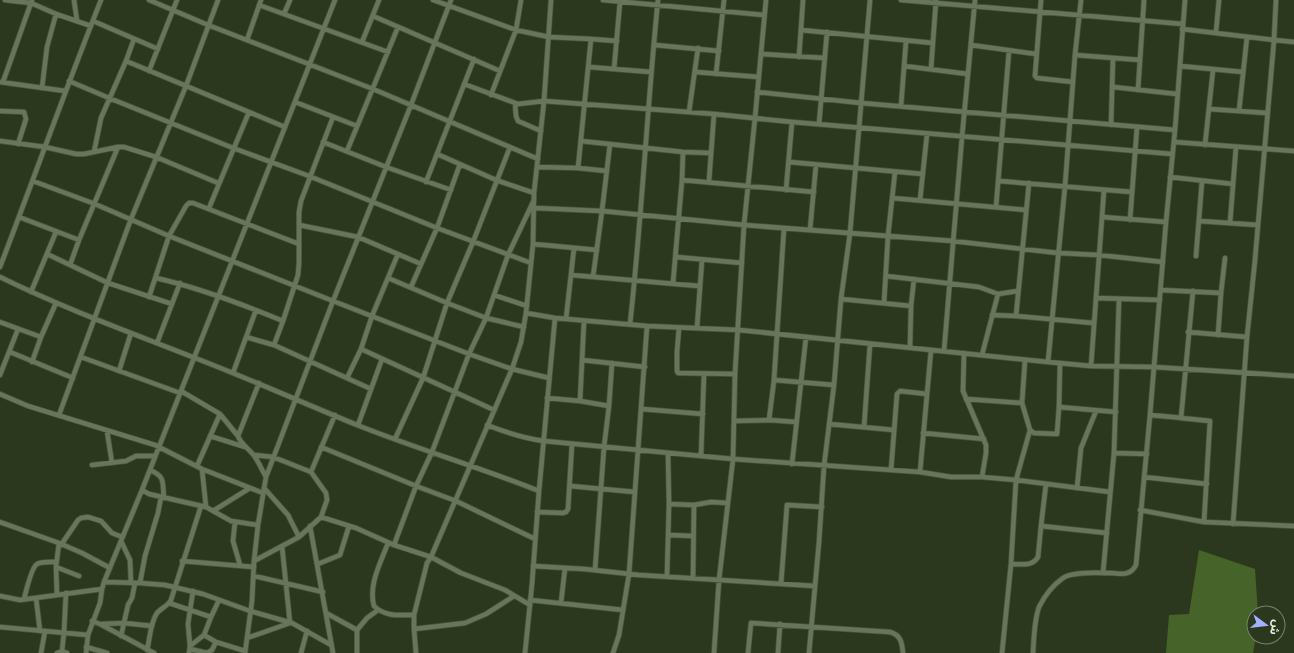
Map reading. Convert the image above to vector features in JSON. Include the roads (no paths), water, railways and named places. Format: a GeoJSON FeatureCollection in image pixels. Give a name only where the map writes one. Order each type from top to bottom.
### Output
{"type":"FeatureCollection","features":[{"type":"Feature","properties":{"kind":"street"},"geometry":{"type":"LineString","coordinates":[[5,0],[31,2],[56,14],[91,26]]}},
{"type":"Feature","properties":{"kind":"street"},"geometry":{"type":"LineString","coordinates":[[74,0],[77,21]]}},
{"type":"Feature","properties":{"kind":"street"},"geometry":{"type":"LineString","coordinates":[[0,267],[65,91],[101,0]]}},
{"type":"Feature","properties":{"kind":"street"},"geometry":{"type":"LineString","coordinates":[[149,0],[208,25],[373,89],[538,159]]}},
{"type":"Feature","properties":{"kind":"street"},"geometry":{"type":"LineString","coordinates":[[149,71],[177,0]]}},
{"type":"Feature","properties":{"kind":"street"},"geometry":{"type":"LineString","coordinates":[[59,415],[131,219],[186,86],[218,0]]}},
{"type":"Feature","properties":{"kind":"street"},"geometry":{"type":"LineString","coordinates":[[284,14],[290,0]]}},
{"type":"Feature","properties":{"kind":"street"},"geometry":{"type":"LineString","coordinates":[[86,653],[88,635],[100,603],[104,582],[156,456],[335,0]]}},
{"type":"Feature","properties":{"kind":"street"},"geometry":{"type":"LineString","coordinates":[[362,42],[379,0]]}},
{"type":"Feature","properties":{"kind":"street"},"geometry":{"type":"LineString","coordinates":[[433,0],[516,30],[548,38],[617,41]]}},
{"type":"Feature","properties":{"kind":"street"},"geometry":{"type":"LineString","coordinates":[[204,635],[216,642],[245,652],[254,576],[258,525],[266,477],[451,0]]}},
{"type":"Feature","properties":{"kind":"street"},"geometry":{"type":"LineString","coordinates":[[491,94],[516,30],[521,0]]}},
{"type":"Feature","properties":{"kind":"street"},"geometry":{"type":"LineString","coordinates":[[416,653],[414,615],[427,563],[456,501],[512,369],[521,342],[527,306],[533,244],[534,196],[544,101],[550,0]]}},
{"type":"Feature","properties":{"kind":"street"},"geometry":{"type":"LineString","coordinates":[[604,0],[658,3],[724,12],[764,15]]}},
{"type":"Feature","properties":{"kind":"street"},"geometry":{"type":"LineString","coordinates":[[716,74],[724,12],[724,0]]}},
{"type":"Feature","properties":{"kind":"street"},"geometry":{"type":"LineString","coordinates":[[714,653],[719,580],[733,459],[735,374],[747,186],[758,92],[758,78],[766,0]]}},
{"type":"Feature","properties":{"kind":"street"},"geometry":{"type":"LineString","coordinates":[[799,57],[803,0]]}},
{"type":"Feature","properties":{"kind":"street"},"geometry":{"type":"LineString","coordinates":[[809,653],[810,626],[822,507],[824,466],[834,385],[841,300],[850,233],[870,0]]}},
{"type":"Feature","properties":{"kind":"street"},"geometry":{"type":"LineString","coordinates":[[900,0],[936,1],[975,7],[1143,21],[1247,37],[1294,42]]}},
{"type":"Feature","properties":{"kind":"street"},"geometry":{"type":"LineString","coordinates":[[944,351],[975,0]]}},
{"type":"Feature","properties":{"kind":"street"},"geometry":{"type":"LineString","coordinates":[[1041,0],[1035,76],[1073,82]]}},
{"type":"Feature","properties":{"kind":"street"},"geometry":{"type":"LineString","coordinates":[[1048,362],[1081,0]]}},
{"type":"Feature","properties":{"kind":"street"},"geometry":{"type":"LineString","coordinates":[[1138,90],[1144,0]]}},
{"type":"Feature","properties":{"kind":"street"},"geometry":{"type":"LineString","coordinates":[[1033,653],[1034,632],[1039,608],[1043,599],[1063,578],[1073,574],[1126,573],[1135,567],[1147,454],[1185,0]]}},
{"type":"Feature","properties":{"kind":"street"},"geometry":{"type":"LineString","coordinates":[[1216,32],[1219,0]]}},
{"type":"Feature","properties":{"kind":"street"},"geometry":{"type":"LineString","coordinates":[[1233,524],[1244,372],[1274,40],[1276,0]]}},
{"type":"Feature","properties":{"kind":"street"},"geometry":{"type":"LineString","coordinates":[[931,69],[936,1]]}},
{"type":"Feature","properties":{"kind":"street"},"geometry":{"type":"LineString","coordinates":[[31,2],[1,82],[65,91]]}},
{"type":"Feature","properties":{"kind":"street"},"geometry":{"type":"LineString","coordinates":[[247,40],[260,2],[284,14],[388,52]]}},
{"type":"Feature","properties":{"kind":"street"},"geometry":{"type":"LineString","coordinates":[[614,69],[620,2]]}},
{"type":"Feature","properties":{"kind":"street"},"geometry":{"type":"LineString","coordinates":[[630,324],[641,215],[648,109],[658,3]]}},
{"type":"Feature","properties":{"kind":"street"},"geometry":{"type":"LineString","coordinates":[[42,88],[47,47],[56,14]]}},
{"type":"Feature","properties":{"kind":"street"},"geometry":{"type":"LineString","coordinates":[[373,16],[500,71]]}},
{"type":"Feature","properties":{"kind":"street"},"geometry":{"type":"LineString","coordinates":[[93,20],[158,49]]}},
{"type":"Feature","properties":{"kind":"street"},"geometry":{"type":"LineString","coordinates":[[347,151],[398,27]]}},
{"type":"Feature","properties":{"kind":"street"},"geometry":{"type":"LineString","coordinates":[[801,30],[932,43]]}},
{"type":"Feature","properties":{"kind":"street"},"geometry":{"type":"LineString","coordinates":[[819,124],[827,32]]}},
{"type":"Feature","properties":{"kind":"street"},"geometry":{"type":"LineString","coordinates":[[1239,111],[1247,37]]}},
{"type":"Feature","properties":{"kind":"street"},"geometry":{"type":"LineString","coordinates":[[94,152],[101,118],[134,39]]}},
{"type":"Feature","properties":{"kind":"street"},"geometry":{"type":"LineString","coordinates":[[578,168],[591,39]]}},
{"type":"Feature","properties":{"kind":"street"},"geometry":{"type":"LineString","coordinates":[[901,106],[906,41]]}},
{"type":"Feature","properties":{"kind":"street"},"geometry":{"type":"LineString","coordinates":[[655,45],[719,51]]}},
{"type":"Feature","properties":{"kind":"street"},"geometry":{"type":"LineString","coordinates":[[971,45],[1036,54]]}},
{"type":"Feature","properties":{"kind":"street"},"geometry":{"type":"LineString","coordinates":[[689,112],[698,48]]}},
{"type":"Feature","properties":{"kind":"street"},"geometry":{"type":"LineString","coordinates":[[996,207],[1008,51]]}},
{"type":"Feature","properties":{"kind":"street"},"geometry":{"type":"LineString","coordinates":[[761,54],[825,58]]}},
{"type":"Feature","properties":{"kind":"street"},"geometry":{"type":"LineString","coordinates":[[1075,55],[1140,60]]}},
{"type":"Feature","properties":{"kind":"street"},"geometry":{"type":"LineString","coordinates":[[1111,125],[1113,58]]}},
{"type":"Feature","properties":{"kind":"street"},"geometry":{"type":"LineString","coordinates":[[426,182],[474,59]]}},
{"type":"Feature","properties":{"kind":"street"},"geometry":{"type":"LineString","coordinates":[[126,61],[285,127]]}},
{"type":"Feature","properties":{"kind":"street"},"geometry":{"type":"LineString","coordinates":[[904,66],[968,74]]}},
{"type":"Feature","properties":{"kind":"street"},"geometry":{"type":"LineString","coordinates":[[1180,66],[1243,72]]}},
{"type":"Feature","properties":{"kind":"street"},"geometry":{"type":"LineString","coordinates":[[589,67],[651,72]]}},
{"type":"Feature","properties":{"kind":"street"},"geometry":{"type":"LineString","coordinates":[[0,68],[6,70]]}},
{"type":"Feature","properties":{"kind":"street"},"geometry":{"type":"LineString","coordinates":[[1205,145],[1213,70]]}},
{"type":"Feature","properties":{"kind":"street"},"geometry":{"type":"LineString","coordinates":[[695,72],[758,78]]}},
{"type":"Feature","properties":{"kind":"street"},"geometry":{"type":"LineString","coordinates":[[69,81],[271,163],[309,176],[437,228],[531,263]]}},
{"type":"Feature","properties":{"kind":"street"},"geometry":{"type":"LineString","coordinates":[[464,84],[515,103],[523,104],[544,101],[689,112],[927,134],[1172,154]]}},
{"type":"Feature","properties":{"kind":"street"},"geometry":{"type":"LineString","coordinates":[[1113,87],[1177,94]]}},
{"type":"Feature","properties":{"kind":"street"},"geometry":{"type":"LineString","coordinates":[[758,92],[861,103],[1175,130]]}},
{"type":"Feature","properties":{"kind":"street"},"geometry":{"type":"LineString","coordinates":[[295,102],[357,126]]}},
{"type":"Feature","properties":{"kind":"street"},"geometry":{"type":"LineString","coordinates":[[515,103],[518,121],[541,131]]}},
{"type":"Feature","properties":{"kind":"street"},"geometry":{"type":"LineString","coordinates":[[1209,109],[1267,114]]}},
{"type":"Feature","properties":{"kind":"street"},"geometry":{"type":"LineString","coordinates":[[0,111],[24,112],[26,119],[18,144]]}},
{"type":"Feature","properties":{"kind":"street"},"geometry":{"type":"LineString","coordinates":[[209,208],[249,112]]}},
{"type":"Feature","properties":{"kind":"street"},"geometry":{"type":"LineString","coordinates":[[709,182],[714,114]]}},
{"type":"Feature","properties":{"kind":"street"},"geometry":{"type":"LineString","coordinates":[[274,345],[295,286],[299,269],[299,212],[301,201],[309,176],[333,117]]}},
{"type":"Feature","properties":{"kind":"street"},"geometry":{"type":"LineString","coordinates":[[786,190],[790,162],[792,122]]}},
{"type":"Feature","properties":{"kind":"street"},"geometry":{"type":"LineString","coordinates":[[1130,220],[1137,127]]}},
{"type":"Feature","properties":{"kind":"street"},"geometry":{"type":"LineString","coordinates":[[920,200],[927,134]]}},
{"type":"Feature","properties":{"kind":"street"},"geometry":{"type":"LineString","coordinates":[[0,141],[44,147],[76,154],[84,154],[118,147],[124,148],[156,157],[218,184]]}},
{"type":"Feature","properties":{"kind":"street"},"geometry":{"type":"LineString","coordinates":[[581,141],[683,152],[711,153]]}},
{"type":"Feature","properties":{"kind":"street"},"geometry":{"type":"LineString","coordinates":[[323,142],[450,190]]}},
{"type":"Feature","properties":{"kind":"street"},"geometry":{"type":"LineString","coordinates":[[1174,142],[1294,151]]}},
{"type":"Feature","properties":{"kind":"street"},"geometry":{"type":"LineString","coordinates":[[593,276],[610,144]]}},
{"type":"Feature","properties":{"kind":"street"},"geometry":{"type":"LineString","coordinates":[[70,265],[118,147]]}},
{"type":"Feature","properties":{"kind":"street"},"geometry":{"type":"LineString","coordinates":[[395,439],[423,378],[447,304],[510,147]]}},
{"type":"Feature","properties":{"kind":"street"},"geometry":{"type":"LineString","coordinates":[[1230,223],[1236,147]]}},
{"type":"Feature","properties":{"kind":"street"},"geometry":{"type":"LineString","coordinates":[[673,283],[683,152]]}},
{"type":"Feature","properties":{"kind":"street"},"geometry":{"type":"LineString","coordinates":[[437,154],[534,196]]}},
{"type":"Feature","properties":{"kind":"street"},"geometry":{"type":"LineString","coordinates":[[790,162],[923,174]]}},
{"type":"Feature","properties":{"kind":"street"},"geometry":{"type":"LineString","coordinates":[[411,287],[437,228],[460,164]]}},
{"type":"Feature","properties":{"kind":"street"},"geometry":{"type":"LineString","coordinates":[[810,230],[816,165]]}},
{"type":"Feature","properties":{"kind":"street"},"geometry":{"type":"LineString","coordinates":[[537,167],[578,168],[607,171]]}},
{"type":"Feature","properties":{"kind":"street"},"geometry":{"type":"LineString","coordinates":[[884,303],[888,236],[895,172]]}},
{"type":"Feature","properties":{"kind":"street"},"geometry":{"type":"LineString","coordinates":[[1170,177],[1233,184]]}},
{"type":"Feature","properties":{"kind":"street"},"geometry":{"type":"LineString","coordinates":[[682,180],[814,192]]}},
{"type":"Feature","properties":{"kind":"street"},"geometry":{"type":"LineString","coordinates":[[33,181],[95,204],[169,236],[469,354],[512,369],[549,378]]}},
{"type":"Feature","properties":{"kind":"street"},"geometry":{"type":"LineString","coordinates":[[999,181],[1132,192]]}},
{"type":"Feature","properties":{"kind":"street"},"geometry":{"type":"LineString","coordinates":[[1196,256],[1202,181]]}},
{"type":"Feature","properties":{"kind":"street"},"geometry":{"type":"LineString","coordinates":[[1016,316],[1029,184]]}},
{"type":"Feature","properties":{"kind":"street"},"geometry":{"type":"LineString","coordinates":[[1090,366],[1104,190]]}},
{"type":"Feature","properties":{"kind":"street"},"geometry":{"type":"LineString","coordinates":[[394,546],[416,486],[432,452],[469,354],[486,318],[508,255],[534,196]]}},
{"type":"Feature","properties":{"kind":"street"},"geometry":{"type":"LineString","coordinates":[[892,198],[1026,210]]}},
{"type":"Feature","properties":{"kind":"street"},"geometry":{"type":"LineString","coordinates":[[149,297],[169,236],[189,203],[209,208],[299,244]]}},
{"type":"Feature","properties":{"kind":"street"},"geometry":{"type":"LineString","coordinates":[[534,208],[602,211],[744,225],[953,241],[1058,253],[1099,255],[1163,262]]}},
{"type":"Feature","properties":{"kind":"street"},"geometry":{"type":"LineString","coordinates":[[19,217],[79,240]]}},
{"type":"Feature","properties":{"kind":"street"},"geometry":{"type":"LineString","coordinates":[[1102,217],[1166,222]]}},
{"type":"Feature","properties":{"kind":"street"},"geometry":{"type":"LineString","coordinates":[[1199,221],[1258,225]]}},
{"type":"Feature","properties":{"kind":"street"},"geometry":{"type":"LineString","coordinates":[[299,225],[358,238],[421,264]]}},
{"type":"Feature","properties":{"kind":"street"},"geometry":{"type":"LineString","coordinates":[[770,420],[784,228]]}},
{"type":"Feature","properties":{"kind":"street"},"geometry":{"type":"LineString","coordinates":[[31,292],[56,232]]}},
{"type":"Feature","properties":{"kind":"street"},"geometry":{"type":"LineString","coordinates":[[533,244],[597,250]]}},
{"type":"Feature","properties":{"kind":"street"},"geometry":{"type":"LineString","coordinates":[[566,319],[574,248]]}},
{"type":"Feature","properties":{"kind":"street"},"geometry":{"type":"LineString","coordinates":[[47,254],[108,283],[172,304]]}},
{"type":"Feature","properties":{"kind":"street"},"geometry":{"type":"LineString","coordinates":[[347,378],[361,349],[372,316],[398,254]]}},
{"type":"Feature","properties":{"kind":"street"},"geometry":{"type":"LineString","coordinates":[[676,258],[742,263]]}},
{"type":"Feature","properties":{"kind":"street"},"geometry":{"type":"LineString","coordinates":[[1218,334],[1225,258]]}},
{"type":"Feature","properties":{"kind":"street"},"geometry":{"type":"LineString","coordinates":[[697,328],[702,260]]}},
{"type":"Feature","properties":{"kind":"street"},"geometry":{"type":"LineString","coordinates":[[571,275],[699,286]]}},
{"type":"Feature","properties":{"kind":"street"},"geometry":{"type":"LineString","coordinates":[[886,276],[979,287],[998,294],[1018,290]]}},
{"type":"Feature","properties":{"kind":"street"},"geometry":{"type":"LineString","coordinates":[[0,277],[94,319],[233,372],[358,425],[539,491]]}},
{"type":"Feature","properties":{"kind":"street"},"geometry":{"type":"LineString","coordinates":[[156,278],[180,283],[219,296],[283,321]]}},
{"type":"Feature","properties":{"kind":"street"},"geometry":{"type":"LineString","coordinates":[[388,278],[447,304],[486,318],[524,327]]}},
{"type":"Feature","properties":{"kind":"street"},"geometry":{"type":"LineString","coordinates":[[910,347],[914,279]]}},
{"type":"Feature","properties":{"kind":"street"},"geometry":{"type":"LineString","coordinates":[[157,343],[180,283]]}},
{"type":"Feature","properties":{"kind":"street"},"geometry":{"type":"LineString","coordinates":[[1161,290],[1221,293]]}},
{"type":"Feature","properties":{"kind":"street"},"geometry":{"type":"LineString","coordinates":[[1193,291],[1181,418],[1210,421]]}},
{"type":"Feature","properties":{"kind":"street"},"geometry":{"type":"LineString","coordinates":[[982,355],[998,294]]}},
{"type":"Feature","properties":{"kind":"street"},"geometry":{"type":"LineString","coordinates":[[494,295],[527,306]]}},
{"type":"Feature","properties":{"kind":"street"},"geometry":{"type":"LineString","coordinates":[[1096,298],[1160,300]]}},
{"type":"Feature","properties":{"kind":"street"},"geometry":{"type":"LineString","coordinates":[[1103,573],[1114,453],[1120,299]]}},
{"type":"Feature","properties":{"kind":"street"},"geometry":{"type":"LineString","coordinates":[[841,300],[912,306]]}},
{"type":"Feature","properties":{"kind":"street"},"geometry":{"type":"LineString","coordinates":[[32,362],[56,303]]}},
{"type":"Feature","properties":{"kind":"street"},"geometry":{"type":"LineString","coordinates":[[233,372],[256,310]]}},
{"type":"Feature","properties":{"kind":"street"},"geometry":{"type":"LineString","coordinates":[[526,313],[584,321],[679,328],[739,330],[1090,366],[1154,367],[1294,376]]}},
{"type":"Feature","properties":{"kind":"street"},"geometry":{"type":"LineString","coordinates":[[992,315],[1093,323]]}},
{"type":"Feature","properties":{"kind":"street"},"geometry":{"type":"LineString","coordinates":[[525,653],[555,318]]}},
{"type":"Feature","properties":{"kind":"street"},"geometry":{"type":"LineString","coordinates":[[580,401],[584,321]]}},
{"type":"Feature","properties":{"kind":"street"},"geometry":{"type":"LineString","coordinates":[[0,322],[41,337]]}},
{"type":"Feature","properties":{"kind":"street"},"geometry":{"type":"LineString","coordinates":[[613,653],[619,635],[629,574],[647,326]]}},
{"type":"Feature","properties":{"kind":"street"},"geometry":{"type":"LineString","coordinates":[[679,328],[677,371],[680,374],[735,374]]}},
{"type":"Feature","properties":{"kind":"street"},"geometry":{"type":"LineString","coordinates":[[0,375],[18,329]]}},
{"type":"Feature","properties":{"kind":"street"},"geometry":{"type":"LineString","coordinates":[[1188,332],[1247,337]]}},
{"type":"Feature","properties":{"kind":"street"},"geometry":{"type":"LineString","coordinates":[[119,371],[131,333]]}},
{"type":"Feature","properties":{"kind":"street"},"geometry":{"type":"LineString","coordinates":[[246,337],[274,345],[371,388]]}},
{"type":"Feature","properties":{"kind":"street"},"geometry":{"type":"LineString","coordinates":[[792,464],[806,337]]}},
{"type":"Feature","properties":{"kind":"street"},"geometry":{"type":"LineString","coordinates":[[864,427],[870,344]]}},
{"type":"Feature","properties":{"kind":"street"},"geometry":{"type":"LineString","coordinates":[[361,349],[494,410]]}},
{"type":"Feature","properties":{"kind":"street"},"geometry":{"type":"LineString","coordinates":[[920,472],[931,350]]}},
{"type":"Feature","properties":{"kind":"street"},"geometry":{"type":"LineString","coordinates":[[10,352],[73,378]]}},
{"type":"Feature","properties":{"kind":"street"},"geometry":{"type":"LineString","coordinates":[[964,353],[963,391],[984,439],[986,452],[982,477]]}},
{"type":"Feature","properties":{"kind":"street"},"geometry":{"type":"LineString","coordinates":[[81,357],[181,392],[220,414],[245,447],[254,455],[266,477]]}},
{"type":"Feature","properties":{"kind":"street"},"geometry":{"type":"LineString","coordinates":[[358,425],[382,359]]}},
{"type":"Feature","properties":{"kind":"street"},"geometry":{"type":"LineString","coordinates":[[582,360],[645,367]]}},
{"type":"Feature","properties":{"kind":"street"},"geometry":{"type":"LineString","coordinates":[[1002,653],[1011,564],[1016,480],[1030,430],[1022,403],[1025,360]]}},
{"type":"Feature","properties":{"kind":"street"},"geometry":{"type":"LineString","coordinates":[[596,570],[604,447],[610,406],[612,363]]}},
{"type":"Feature","properties":{"kind":"street"},"geometry":{"type":"LineString","coordinates":[[1030,430],[1034,433],[1057,434],[1060,363]]}},
{"type":"Feature","properties":{"kind":"street"},"geometry":{"type":"LineString","coordinates":[[702,456],[704,374]]}},
{"type":"Feature","properties":{"kind":"street"},"geometry":{"type":"LineString","coordinates":[[774,380],[834,385]]}},
{"type":"Feature","properties":{"kind":"street"},"geometry":{"type":"LineString","coordinates":[[238,436],[259,383]]}},
{"type":"Feature","properties":{"kind":"street"},"geometry":{"type":"LineString","coordinates":[[891,470],[898,392],[927,394]]}},
{"type":"Feature","properties":{"kind":"street"},"geometry":{"type":"LineString","coordinates":[[0,394],[28,406],[150,443],[202,469],[250,488],[264,491],[288,515],[299,537]]}},
{"type":"Feature","properties":{"kind":"street"},"geometry":{"type":"LineString","coordinates":[[547,398],[610,406]]}},
{"type":"Feature","properties":{"kind":"street"},"geometry":{"type":"LineString","coordinates":[[966,399],[1022,403]]}},
{"type":"Feature","properties":{"kind":"street"},"geometry":{"type":"LineString","coordinates":[[1059,407],[1116,412]]}},
{"type":"Feature","properties":{"kind":"street"},"geometry":{"type":"LineString","coordinates":[[642,408],[703,414]]}},
{"type":"Feature","properties":{"kind":"street"},"geometry":{"type":"LineString","coordinates":[[1077,488],[1081,448],[1096,411]]}},
{"type":"Feature","properties":{"kind":"street"},"geometry":{"type":"LineString","coordinates":[[197,466],[220,414]]}},
{"type":"Feature","properties":{"kind":"street"},"geometry":{"type":"LineString","coordinates":[[311,472],[334,415]]}},
{"type":"Feature","properties":{"kind":"street"},"geometry":{"type":"LineString","coordinates":[[1150,415],[1210,421]]}},
{"type":"Feature","properties":{"kind":"street"},"geometry":{"type":"LineString","coordinates":[[734,421],[770,420],[796,422]]}},
{"type":"Feature","properties":{"kind":"street"},"geometry":{"type":"LineString","coordinates":[[1204,522],[1210,421]]}},
{"type":"Feature","properties":{"kind":"street"},"geometry":{"type":"LineString","coordinates":[[829,424],[894,430]]}},
{"type":"Feature","properties":{"kind":"street"},"geometry":{"type":"LineString","coordinates":[[487,425],[516,436],[544,441],[792,464],[920,472],[951,477],[982,477],[1016,480],[1110,492]]}},
{"type":"Feature","properties":{"kind":"street"},"geometry":{"type":"LineString","coordinates":[[107,431],[112,463]]}},
{"type":"Feature","properties":{"kind":"street"},"geometry":{"type":"LineString","coordinates":[[923,433],[984,439]]}},
{"type":"Feature","properties":{"kind":"street"},"geometry":{"type":"LineString","coordinates":[[210,436],[245,447]]}},
{"type":"Feature","properties":{"kind":"street"},"geometry":{"type":"LineString","coordinates":[[537,512],[563,513],[568,509],[572,444]]}},
{"type":"Feature","properties":{"kind":"street"},"geometry":{"type":"LineString","coordinates":[[321,447],[456,501],[535,539]]}},
{"type":"Feature","properties":{"kind":"street"},"geometry":{"type":"LineString","coordinates":[[667,576],[669,535],[668,453]]}},
{"type":"Feature","properties":{"kind":"street"},"geometry":{"type":"LineString","coordinates":[[1114,453],[1147,454]]}},
{"type":"Feature","properties":{"kind":"street"},"geometry":{"type":"LineString","coordinates":[[254,455],[273,457],[311,472],[326,493],[327,500],[321,517],[299,537],[254,561]]}},
{"type":"Feature","properties":{"kind":"street"},"geometry":{"type":"LineString","coordinates":[[92,465],[126,461],[136,456],[156,456]]}},
{"type":"Feature","properties":{"kind":"street"},"geometry":{"type":"LineString","coordinates":[[202,469],[206,507]]}},
{"type":"Feature","properties":{"kind":"street"},"geometry":{"type":"LineString","coordinates":[[122,636],[135,583],[163,498],[162,478],[158,473],[150,470]]}},
{"type":"Feature","properties":{"kind":"street"},"geometry":{"type":"LineString","coordinates":[[1144,476],[1207,484]]}},
{"type":"Feature","properties":{"kind":"street"},"geometry":{"type":"LineString","coordinates":[[1011,564],[1028,565],[1037,560],[1046,484]]}},
{"type":"Feature","properties":{"kind":"street"},"geometry":{"type":"LineString","coordinates":[[570,486],[635,492]]}},
{"type":"Feature","properties":{"kind":"street"},"geometry":{"type":"LineString","coordinates":[[214,511],[250,488]]}},
{"type":"Feature","properties":{"kind":"street"},"geometry":{"type":"LineString","coordinates":[[142,490],[149,494],[163,498],[206,507],[224,518],[235,522],[258,525]]}},
{"type":"Feature","properties":{"kind":"street"},"geometry":{"type":"LineString","coordinates":[[139,497],[149,494]]}},
{"type":"Feature","properties":{"kind":"street"},"geometry":{"type":"LineString","coordinates":[[669,504],[694,505],[711,502],[728,503]]}},
{"type":"Feature","properties":{"kind":"street"},"geometry":{"type":"LineString","coordinates":[[693,578],[694,505]]}},
{"type":"Feature","properties":{"kind":"street"},"geometry":{"type":"LineString","coordinates":[[782,584],[786,505],[822,507]]}},
{"type":"Feature","properties":{"kind":"street"},"geometry":{"type":"LineString","coordinates":[[92,621],[150,652],[152,626],[156,615],[169,604],[201,506]]}},
{"type":"Feature","properties":{"kind":"street"},"geometry":{"type":"LineString","coordinates":[[1140,510],[1204,522],[1294,526]]}},
{"type":"Feature","properties":{"kind":"street"},"geometry":{"type":"LineString","coordinates":[[57,595],[56,564],[60,544],[81,518],[88,517],[101,521],[112,533],[122,539],[130,560],[135,583]]}},
{"type":"Feature","properties":{"kind":"street"},"geometry":{"type":"LineString","coordinates":[[321,517],[349,526],[394,546],[431,557],[461,573],[505,590],[514,596],[530,602],[561,603],[623,610]]}},
{"type":"Feature","properties":{"kind":"street"},"geometry":{"type":"LineString","coordinates":[[0,522],[82,553],[110,568]]}},
{"type":"Feature","properties":{"kind":"street"},"geometry":{"type":"LineString","coordinates":[[235,522],[233,541],[240,565]]}},
{"type":"Feature","properties":{"kind":"street"},"geometry":{"type":"LineString","coordinates":[[310,526],[333,653]]}},
{"type":"Feature","properties":{"kind":"street"},"geometry":{"type":"LineString","coordinates":[[318,564],[340,555],[349,526]]}},
{"type":"Feature","properties":{"kind":"street"},"geometry":{"type":"LineString","coordinates":[[1040,526],[1107,533]]}},
{"type":"Feature","properties":{"kind":"street"},"geometry":{"type":"LineString","coordinates":[[669,535],[693,536]]}},
{"type":"Feature","properties":{"kind":"street"},"geometry":{"type":"LineString","coordinates":[[388,543],[372,592],[374,606],[378,610],[390,615],[414,615]]}},
{"type":"Feature","properties":{"kind":"street"},"geometry":{"type":"LineString","coordinates":[[282,546],[290,622]]}},
{"type":"Feature","properties":{"kind":"street"},"geometry":{"type":"LineString","coordinates":[[182,561],[254,567]]}},
{"type":"Feature","properties":{"kind":"street"},"geometry":{"type":"LineString","coordinates":[[24,599],[31,575],[36,566],[40,563],[56,564],[79,576]]}},
{"type":"Feature","properties":{"kind":"street"},"geometry":{"type":"LineString","coordinates":[[533,566],[815,586]]}},
{"type":"Feature","properties":{"kind":"street"},"geometry":{"type":"LineString","coordinates":[[561,603],[564,568]]}},
{"type":"Feature","properties":{"kind":"street"},"geometry":{"type":"LineString","coordinates":[[254,576],[323,592]]}},
{"type":"Feature","properties":{"kind":"street"},"geometry":{"type":"LineString","coordinates":[[104,582],[135,583],[174,587],[193,592],[250,611],[290,622],[331,645]]}},
{"type":"Feature","properties":{"kind":"street"},"geometry":{"type":"LineString","coordinates":[[0,596],[16,600],[102,589]]}},
{"type":"Feature","properties":{"kind":"street"},"geometry":{"type":"LineString","coordinates":[[190,650],[188,624],[193,592]]}},
{"type":"Feature","properties":{"kind":"street"},"geometry":{"type":"LineString","coordinates":[[66,593],[64,632],[60,652],[68,653]]}},
{"type":"Feature","properties":{"kind":"street"},"geometry":{"type":"LineString","coordinates":[[414,629],[466,623],[486,614],[514,596]]}},
{"type":"Feature","properties":{"kind":"street"},"geometry":{"type":"LineString","coordinates":[[36,598],[43,631],[41,653]]}},
{"type":"Feature","properties":{"kind":"street"},"geometry":{"type":"LineString","coordinates":[[190,650],[204,635],[220,600]]}},
{"type":"Feature","properties":{"kind":"street"},"geometry":{"type":"LineString","coordinates":[[169,604],[211,617]]}},
{"type":"Feature","properties":{"kind":"street"},"geometry":{"type":"LineString","coordinates":[[357,653],[357,630],[367,618],[378,610]]}},
{"type":"Feature","properties":{"kind":"street"},"geometry":{"type":"LineString","coordinates":[[326,613],[357,630]]}},
{"type":"Feature","properties":{"kind":"street"},"geometry":{"type":"LineString","coordinates":[[247,638],[290,622]]}},
{"type":"Feature","properties":{"kind":"street"},"geometry":{"type":"LineString","coordinates":[[100,624],[124,623],[152,626]]}},
{"type":"Feature","properties":{"kind":"street"},"geometry":{"type":"LineString","coordinates":[[748,653],[751,623],[893,633],[898,635],[901,640],[903,653]]}},
{"type":"Feature","properties":{"kind":"street"},"geometry":{"type":"LineString","coordinates":[[778,653],[780,624]]}},
{"type":"Feature","properties":{"kind":"street"},"geometry":{"type":"LineString","coordinates":[[0,627],[88,635]]}},
{"type":"Feature","properties":{"kind":"street"},"geometry":{"type":"LineString","coordinates":[[301,653],[307,631]]}},
{"type":"Feature","properties":{"kind":"street"},"geometry":{"type":"LineString","coordinates":[[190,650],[207,653],[212,650],[216,642]]}},
{"type":"Feature","properties":{"kind":"street"},"geometry":{"type":"LineString","coordinates":[[86,647],[107,653]]}}]}
